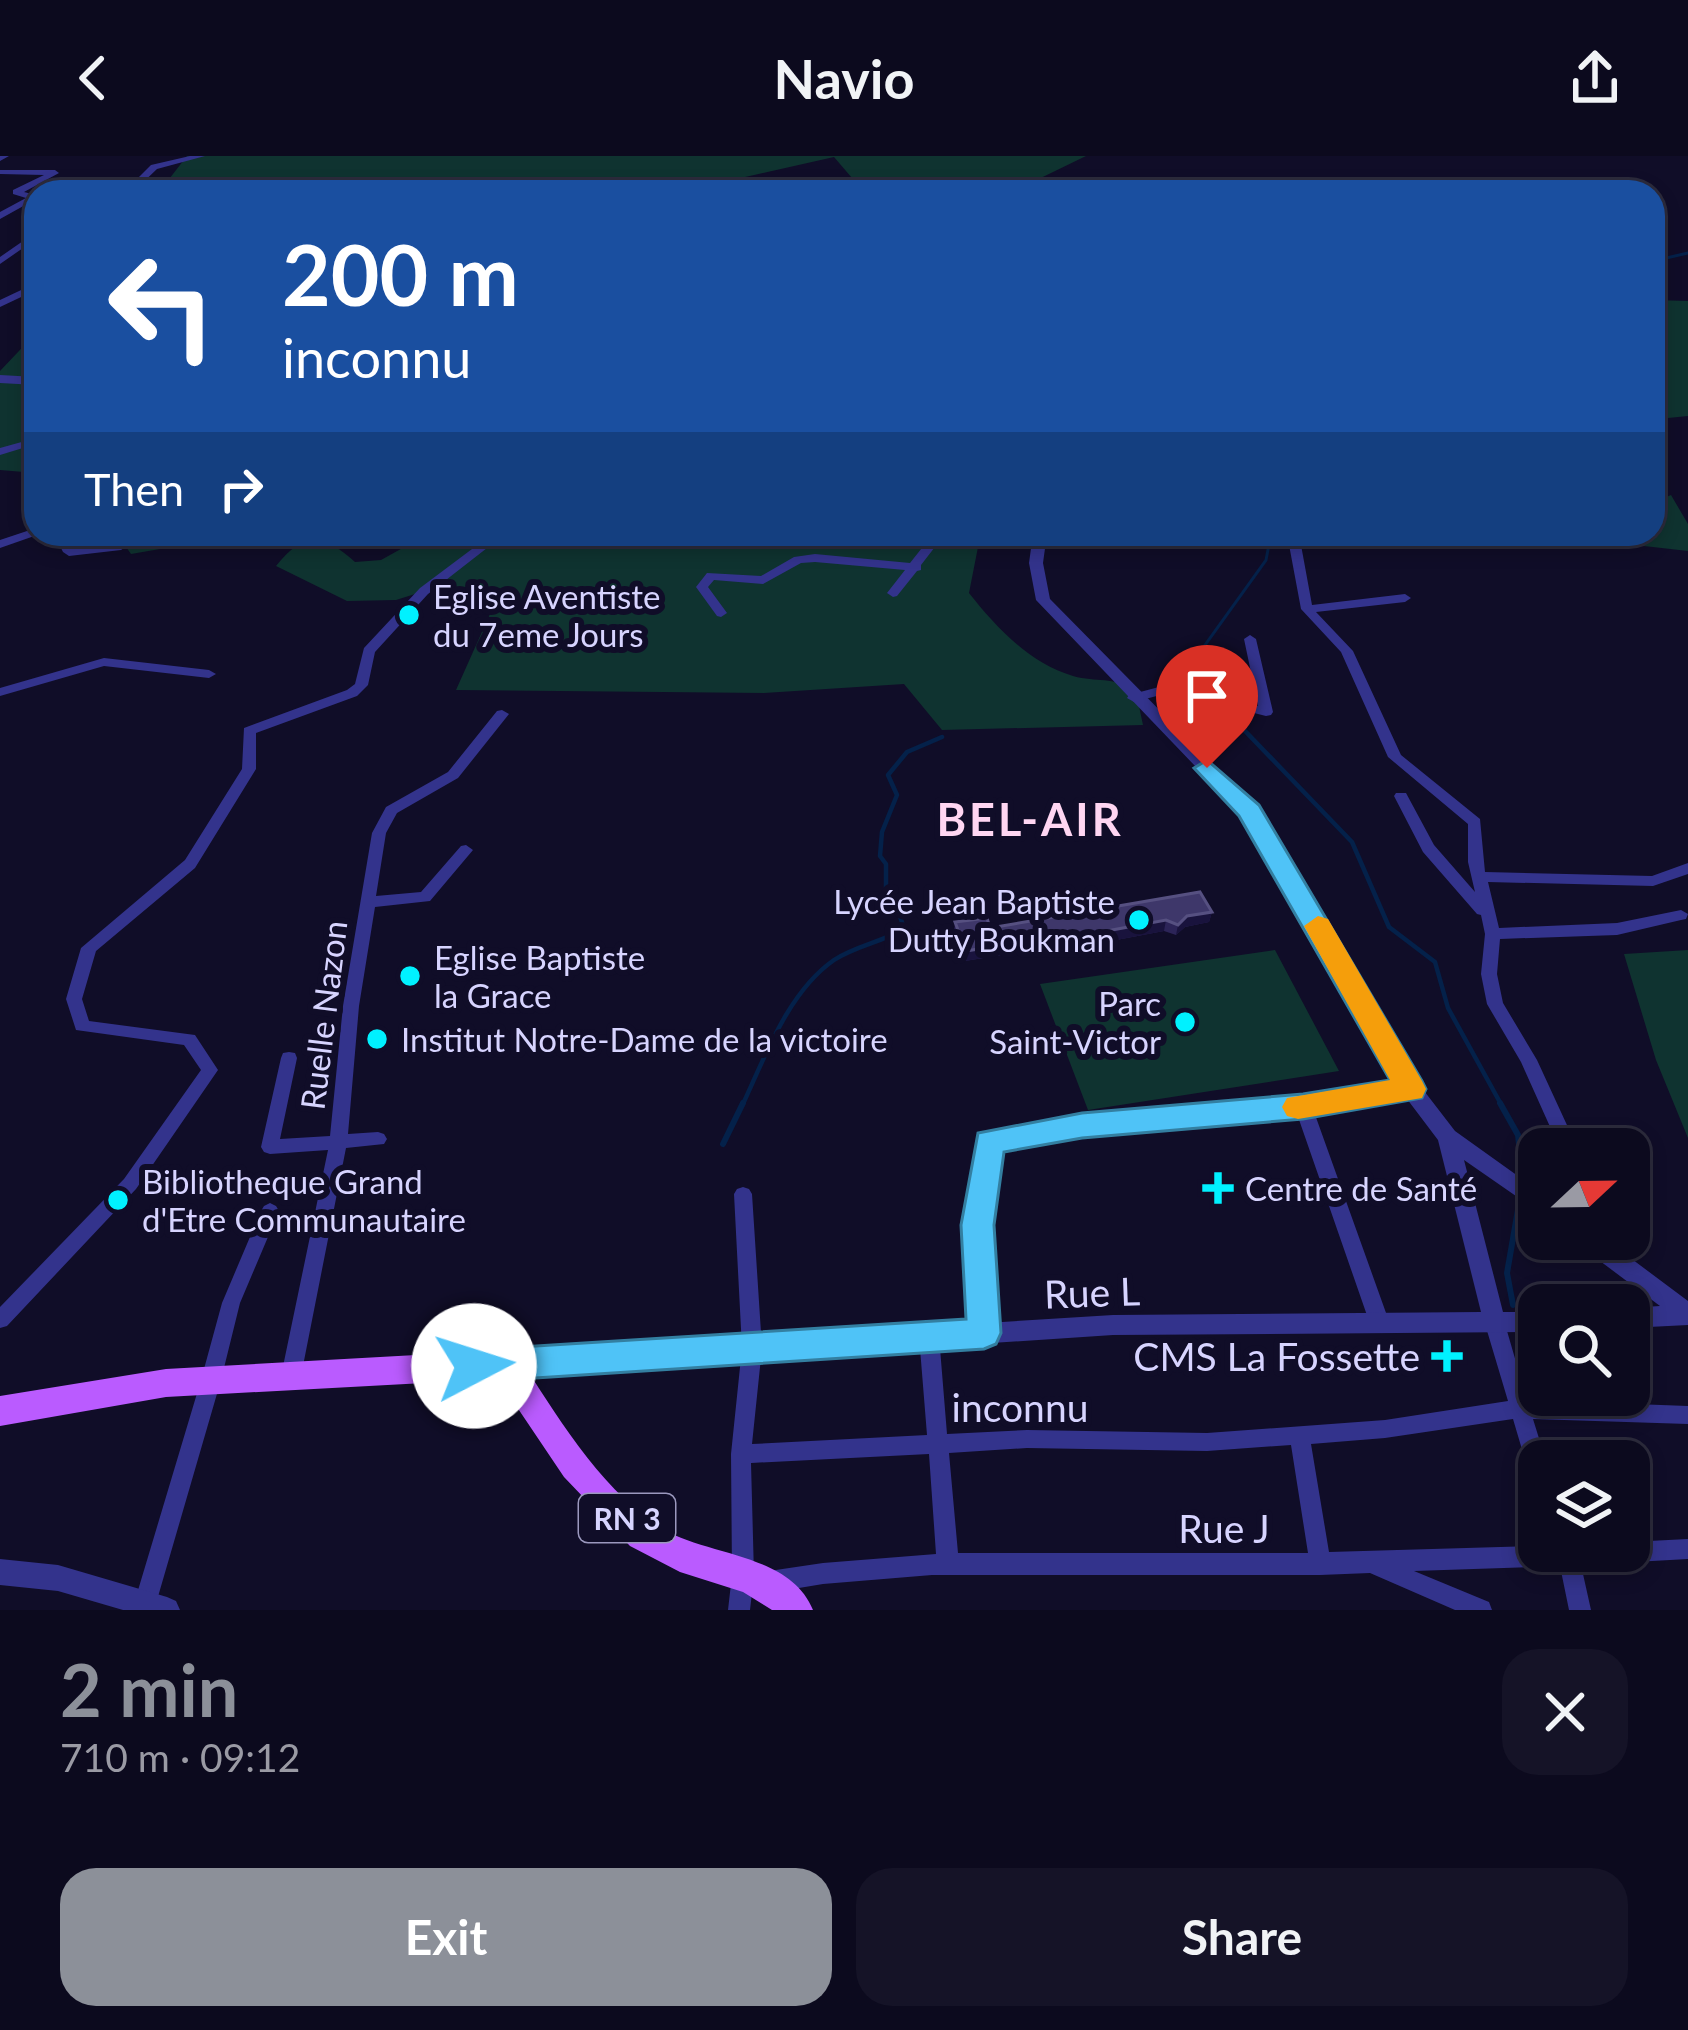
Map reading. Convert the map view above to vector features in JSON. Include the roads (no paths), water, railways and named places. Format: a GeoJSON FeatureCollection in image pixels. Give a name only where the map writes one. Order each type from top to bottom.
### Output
{"type":"FeatureCollection","features":[{"type":"Feature","properties":{"kind":"main road"},"geometry":{"type":"LineString","coordinates":[[0,1411],[166,1383],[506,1364]]}},
{"type":"Feature","properties":{"kind":"main road","name":"RN 3"},"geometry":{"type":"LineString","coordinates":[[506,1364],[539,1418],[602,1495],[659,1546],[753,1580],[796,1610]]}},
{"type":"Feature","properties":{"kind":"street"},"geometry":{"type":"LineString","coordinates":[[140,180],[154,167],[201,156]]}},
{"type":"Feature","properties":{"kind":"street"},"geometry":{"type":"LineString","coordinates":[[0,172],[56,172],[40,180]]}},
{"type":"Feature","properties":{"kind":"street"},"geometry":{"type":"LineString","coordinates":[[66,546],[69,552],[121,546]]}},
{"type":"Feature","properties":{"kind":"street"},"geometry":{"type":"LineString","coordinates":[[0,1320],[130,1184],[210,1070],[189,1040],[82,1026],[76,1012],[75,982],[89,949],[190,864],[249,769],[249,731],[352,693],[361,685],[369,651],[424,591],[484,546]]}},
{"type":"Feature","properties":{"kind":"street"},"geometry":{"type":"LineString","coordinates":[[893,593],[931,546]]}},
{"type":"Feature","properties":{"kind":"street"},"geometry":{"type":"LineString","coordinates":[[1038,546],[1036,563],[1043,600],[1134,698],[1250,811],[1411,1089],[1448,1137],[1518,1187]]}},
{"type":"Feature","properties":{"kind":"street"},"geometry":{"type":"LineString","coordinates":[[1295,546],[1307,610],[1347,651],[1396,757],[1475,822],[1478,877],[1492,934],[1489,974],[1495,1004],[1529,1060],[1560,1128]]}},
{"type":"Feature","properties":{"kind":"street"},"geometry":{"type":"LineString","coordinates":[[721,614],[702,587],[711,576],[763,580],[797,560],[814,558],[917,567]]}},
{"type":"Feature","properties":{"kind":"street"},"geometry":{"type":"LineString","coordinates":[[1307,610],[1405,598]]}},
{"type":"Feature","properties":{"kind":"street"},"geometry":{"type":"LineString","coordinates":[[1134,698],[1197,680],[1227,702],[1266,712],[1250,639]]}},
{"type":"Feature","properties":{"kind":"street"},"geometry":{"type":"LineString","coordinates":[[0,692],[104,662],[209,674]]}},
{"type":"Feature","properties":{"kind":"street","name":"Ruelle Nazon"},"geometry":{"type":"LineString","coordinates":[[291,1376],[338,1144],[380,833],[391,811],[453,775],[502,714]]}},
{"type":"Feature","properties":{"kind":"street"},"geometry":{"type":"LineString","coordinates":[[1401,796],[1428,848],[1484,912]]}},
{"type":"Feature","properties":{"kind":"street"},"geometry":{"type":"LineString","coordinates":[[368,902],[425,897],[466,850]]}},
{"type":"Feature","properties":{"kind":"street"},"geometry":{"type":"LineString","coordinates":[[1478,877],[1652,880],[1688,868]]}},
{"type":"Feature","properties":{"kind":"street"},"geometry":{"type":"LineString","coordinates":[[1492,934],[1618,929],[1681,916]]}},
{"type":"Feature","properties":{"kind":"street"},"geometry":{"type":"LineString","coordinates":[[289,1058],[270,1147],[378,1139]]}},
{"type":"Feature","properties":{"kind":"street"},"geometry":{"type":"LineString","coordinates":[[984,1333],[977,1225],[989,1142],[1082,1125],[1303,1106],[1411,1089]]}},
{"type":"Feature","properties":{"kind":"street"},"geometry":{"type":"LineString","coordinates":[[1303,1106],[1381,1324]]}},
{"type":"Feature","properties":{"kind":"street"},"geometry":{"type":"LineString","coordinates":[[1448,1137],[1527,1440]]}},
{"type":"Feature","properties":{"kind":"street"},"geometry":{"type":"LineString","coordinates":[[739,1610],[753,1580],[741,1454],[752,1348],[742,1194]]}},
{"type":"Feature","properties":{"kind":"street"},"geometry":{"type":"LineString","coordinates":[[0,1572],[58,1578],[153,1607],[231,1303],[270,1211]]}},
{"type":"Feature","properties":{"kind":"street"},"geometry":{"type":"LineString","coordinates":[[1616,1260],[1688,1314]]}},
{"type":"Feature","properties":{"kind":"street"},"geometry":{"type":"LineString","coordinates":[[1650,1317],[1688,1314]]}},
{"type":"Feature","properties":{"kind":"street","name":"Rue L"},"geometry":{"type":"LineString","coordinates":[[506,1364],[1114,1325],[1518,1323]]}},
{"type":"Feature","properties":{"kind":"street"},"geometry":{"type":"LineString","coordinates":[[929,1336],[942,1442],[948,1564]]}},
{"type":"Feature","properties":{"kind":"street","name":"inconnu"},"geometry":{"type":"LineString","coordinates":[[741,1454],[942,1442],[1148,1444],[1300,1435],[1516,1409],[1688,1415]]}},
{"type":"Feature","properties":{"kind":"street"},"geometry":{"type":"LineString","coordinates":[[1300,1435],[1320,1564]]}},
{"type":"Feature","properties":{"kind":"street","name":"Rue J"},"geometry":{"type":"LineString","coordinates":[[1650,1550],[1688,1549]]}},
{"type":"Feature","properties":{"kind":"street","name":"Rue J"},"geometry":{"type":"LineString","coordinates":[[753,1580],[838,1569],[948,1564],[1370,1564],[1518,1556]]}},
{"type":"Feature","properties":{"kind":"street"},"geometry":{"type":"LineString","coordinates":[[1370,1564],[1480,1610]]}},
{"type":"Feature","properties":{"kind":"street"},"geometry":{"type":"LineString","coordinates":[[1572,1572],[1580,1610]]}},
{"type":"Feature","properties":{"kind":"waterway"},"geometry":{"type":"LineString","coordinates":[[1665,258],[1688,253]]}},
{"type":"Feature","properties":{"kind":"waterway"},"geometry":{"type":"LineString","coordinates":[[1195,679],[1187,670],[1266,560],[1269,546]]}},
{"type":"Feature","properties":{"kind":"waterway"},"geometry":{"type":"LineString","coordinates":[[1212,696],[1225,710]]}},
{"type":"Feature","properties":{"kind":"waterway"},"geometry":{"type":"LineString","coordinates":[[1222,707],[1352,842],[1389,927],[1435,962],[1448,1008],[1502,1106]]}},
{"type":"Feature","properties":{"kind":"waterway"},"geometry":{"type":"LineString","coordinates":[[742,1106],[779,1027],[803,989],[842,955],[904,929],[896,903],[886,897],[886,864],[880,856],[882,832],[897,795],[888,775],[907,752],[942,737]]}},
{"type":"Feature","properties":{"kind":"waterway"},"geometry":{"type":"LineString","coordinates":[[723,1144],[743,1103]]}},
{"type":"Feature","properties":{"kind":"waterway"},"geometry":{"type":"LineString","coordinates":[[1500,1103],[1518,1135]]}},
{"type":"Feature","properties":{"kind":"waterway"},"geometry":{"type":"LineString","coordinates":[[1513,1305],[1507,1273],[1518,1210]]}},
{"type":"Feature","properties":{"kind":"place","name":"Eglise Aventiste du 7eme Jours"},"geometry":{"type":"Point","coordinates":[409,615]}},
{"type":"Feature","properties":{"kind":"place","name":"Lycée Jean Baptiste Dutty Boukman"},"geometry":{"type":"Point","coordinates":[1139,920]}},
{"type":"Feature","properties":{"kind":"place","name":"Eglise Baptiste la Grace"},"geometry":{"type":"Point","coordinates":[410,976]}},
{"type":"Feature","properties":{"kind":"place","name":"Parc Saint-Victor"},"geometry":{"type":"Point","coordinates":[1185,1022]}},
{"type":"Feature","properties":{"kind":"place","name":"Institut Notre-Dame de la victoire"},"geometry":{"type":"Point","coordinates":[377,1039]}},
{"type":"Feature","properties":{"kind":"place","name":"Centre de Santé"},"geometry":{"type":"Point","coordinates":[1218,1188]}},
{"type":"Feature","properties":{"kind":"place","name":"Bibliotheque Grand d'Etre Communautaire"},"geometry":{"type":"Point","coordinates":[118,1200]}},
{"type":"Feature","properties":{"kind":"place","name":"CMS La Fossette"},"geometry":{"type":"Point","coordinates":[1447,1356]}},
{"type":"Feature","properties":{"kind":"district","name":"BEL-AIR"},"geometry":{"type":"Point","coordinates":[1030,819]}}]}
